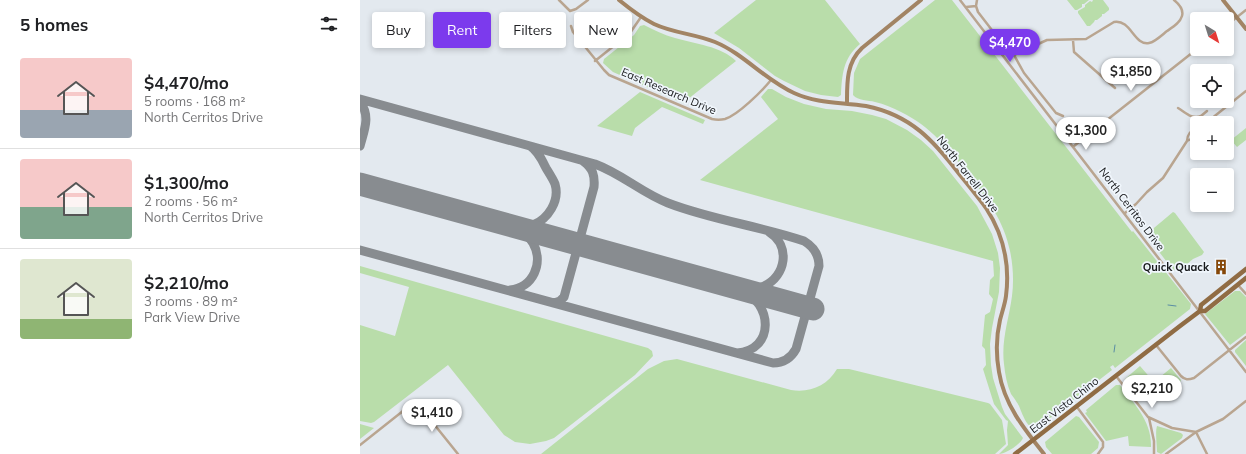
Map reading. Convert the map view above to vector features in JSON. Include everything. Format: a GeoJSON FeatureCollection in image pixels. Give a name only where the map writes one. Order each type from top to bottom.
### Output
{"type":"FeatureCollection","features":[{"type":"Feature","properties":{"kind":"main road","name":"East Vista Chino"},"geometry":{"type":"LineString","coordinates":[[1200,311],[1201,305],[1246,269]]}},
{"type":"Feature","properties":{"kind":"main road","name":"East Vista Chino"},"geometry":{"type":"LineString","coordinates":[[1015,454],[1200,311],[1205,311],[1246,278]]}},
{"type":"Feature","properties":{"kind":"street"},"geometry":{"type":"LineString","coordinates":[[559,0],[570,11],[576,9],[588,0]]}},
{"type":"Feature","properties":{"kind":"street","name":"North Farrell Drive"},"geometry":{"type":"LineString","coordinates":[[619,0],[654,24],[717,43],[743,59],[771,80],[792,92],[826,102],[868,107],[884,111],[921,131],[944,154],[982,203],[998,231],[1003,246],[1007,274],[1006,296],[1000,319],[997,342],[999,372],[1008,402],[1017,418],[1044,454]]}},
{"type":"Feature","properties":{"kind":"street"},"geometry":{"type":"LineString","coordinates":[[846,104],[849,70],[855,55],[921,0]]}},
{"type":"Feature","properties":{"kind":"street","name":"North Cerritos Drive"},"geometry":{"type":"LineString","coordinates":[[960,0],[1074,146],[1140,235],[1246,372]]}},
{"type":"Feature","properties":{"kind":"street"},"geometry":{"type":"LineString","coordinates":[[977,0],[976,6],[978,12],[986,23],[1005,47],[1014,55],[1024,73],[1056,113],[1063,116]]}},
{"type":"Feature","properties":{"kind":"street"},"geometry":{"type":"LineString","coordinates":[[1014,55],[1047,40],[1086,39],[1114,22],[1123,22],[1141,42],[1148,44],[1172,27],[1181,18],[1181,8],[1174,0]]}},
{"type":"Feature","properties":{"kind":"street"},"geometry":{"type":"LineString","coordinates":[[1223,0],[1246,29]]}},
{"type":"Feature","properties":{"kind":"street"},"geometry":{"type":"LineString","coordinates":[[966,7],[976,6]]}},
{"type":"Feature","properties":{"kind":"street"},"geometry":{"type":"LineString","coordinates":[[1234,19],[1246,10]]}},
{"type":"Feature","properties":{"kind":"street"},"geometry":{"type":"LineString","coordinates":[[595,61],[630,33],[642,16]]}},
{"type":"Feature","properties":{"kind":"street","name":"East Research Drive"},"geometry":{"type":"LineString","coordinates":[[571,26],[572,32],[595,61],[609,75],[709,118],[718,120],[730,117],[758,96],[771,80]]}},
{"type":"Feature","properties":{"kind":"street"},"geometry":{"type":"LineString","coordinates":[[1073,40],[1074,52],[1115,88]]}},
{"type":"Feature","properties":{"kind":"street"},"geometry":{"type":"LineString","coordinates":[[1074,146],[1190,55]]}},
{"type":"Feature","properties":{"kind":"street"},"geometry":{"type":"LineString","coordinates":[[1215,116],[1246,91]]}},
{"type":"Feature","properties":{"kind":"street"},"geometry":{"type":"LineString","coordinates":[[1178,108],[1191,116]]}},
{"type":"Feature","properties":{"kind":"street"},"geometry":{"type":"LineString","coordinates":[[1201,116],[1207,111]]}},
{"type":"Feature","properties":{"kind":"street"},"geometry":{"type":"LineString","coordinates":[[1125,213],[1163,178],[1187,141],[1187,137],[1190,132]]}},
{"type":"Feature","properties":{"kind":"street"},"geometry":{"type":"LineString","coordinates":[[1238,284],[1246,294]]}},
{"type":"Feature","properties":{"kind":"street"},"geometry":{"type":"LineString","coordinates":[[1156,345],[1184,379],[1194,378],[1246,337]]}},
{"type":"Feature","properties":{"kind":"street"},"geometry":{"type":"LineString","coordinates":[[1116,376],[1148,417],[1154,442],[1154,454]]}},
{"type":"Feature","properties":{"kind":"street"},"geometry":{"type":"LineString","coordinates":[[1166,454],[1196,432],[1223,419],[1246,401]]}},
{"type":"Feature","properties":{"kind":"street"},"geometry":{"type":"LineString","coordinates":[[360,444],[408,407],[417,403],[458,454]]}},
{"type":"Feature","properties":{"kind":"street"},"geometry":{"type":"LineString","coordinates":[[1076,407],[1101,438],[1104,446],[1098,454]]}},
{"type":"Feature","properties":{"kind":"street"},"geometry":{"type":"LineString","coordinates":[[1148,417],[1172,428],[1196,432]]}},
{"type":"Feature","properties":{"kind":"street"},"geometry":{"type":"LineString","coordinates":[[1196,432],[1207,454]]}},
{"type":"Feature","properties":{"kind":"green space"},"geometry":{"type":"Polygon","coordinates":[[[756,0],[825,0],[860,44],[854,49],[844,67],[841,95],[838,97],[821,95],[805,91],[784,81],[775,76],[739,48],[714,33],[756,0]]]}},
{"type":"Feature","properties":{"kind":"green space"},"geometry":{"type":"Polygon","coordinates":[[[935,0],[952,0],[1132,232],[1133,231],[1191,304],[1190,309],[1115,368],[1113,365],[1110,367],[1112,370],[1036,429],[1027,424],[1008,387],[1003,355],[1012,296],[1013,273],[1011,256],[1004,230],[994,210],[961,165],[930,131],[895,109],[860,99],[853,95],[854,73],[860,59],[935,0]]]}},
{"type":"Feature","properties":{"kind":"green space"},"geometry":{"type":"Polygon","coordinates":[[[1067,0],[1089,0],[1082,4],[1082,7],[1075,10],[1067,0]]]}},
{"type":"Feature","properties":{"kind":"green space"},"geometry":{"type":"Polygon","coordinates":[[[1093,0],[1103,0],[1109,10],[1102,14],[1102,16],[1095,20],[1090,26],[1087,26],[1078,11],[1093,0]]]}},
{"type":"Feature","properties":{"kind":"green space"},"geometry":{"type":"Polygon","coordinates":[[[644,25],[671,37],[707,46],[723,52],[736,61],[683,103],[613,72],[603,63],[604,59],[618,48],[632,48],[632,37],[640,26],[644,25]]]}},
{"type":"Feature","properties":{"kind":"green space"},"geometry":{"type":"Polygon","coordinates":[[[768,89],[772,89],[786,97],[804,104],[826,109],[852,111],[886,119],[907,130],[933,151],[977,206],[992,234],[998,253],[1000,268],[999,292],[990,344],[991,365],[993,378],[1005,414],[1023,438],[1012,448],[999,454],[1008,445],[1008,421],[994,404],[983,369],[986,365],[985,349],[982,346],[985,315],[990,312],[993,299],[989,294],[990,280],[994,276],[993,261],[700,180],[778,119],[761,97],[768,89]]]}},
{"type":"Feature","properties":{"kind":"green space"},"geometry":{"type":"Polygon","coordinates":[[[640,92],[705,120],[703,124],[662,107],[635,128],[632,136],[597,126],[640,92]]]}},
{"type":"Feature","properties":{"kind":"green space"},"geometry":{"type":"Polygon","coordinates":[[[1246,128],[1246,140],[1237,147],[1234,144],[1234,138],[1246,128]]]}},
{"type":"Feature","properties":{"kind":"green space"},"geometry":{"type":"Polygon","coordinates":[[[1173,212],[1204,252],[1179,271],[1173,270],[1147,236],[1148,233],[1173,212]]]}},
{"type":"Feature","properties":{"kind":"green space"},"geometry":{"type":"Polygon","coordinates":[[[360,266],[648,348],[652,351],[653,356],[635,375],[554,438],[546,441],[530,444],[515,442],[504,435],[448,365],[374,422],[371,423],[360,421],[360,325],[395,336],[409,287],[360,273],[360,266]]]}},
{"type":"Feature","properties":{"kind":"green space"},"geometry":{"type":"Polygon","coordinates":[[[1235,291],[1240,291],[1246,297],[1246,333],[1230,345],[1205,314],[1235,291]]]}},
{"type":"Feature","properties":{"kind":"green space"},"geometry":{"type":"Polygon","coordinates":[[[1246,340],[1246,366],[1235,350],[1246,340]]]}},
{"type":"Feature","properties":{"kind":"green space"},"geometry":{"type":"Polygon","coordinates":[[[677,359],[798,391],[811,389],[823,384],[837,369],[849,369],[988,403],[1002,420],[1006,444],[995,454],[541,454],[648,369],[664,361],[677,359]]]}},
{"type":"Feature","properties":{"kind":"green space"},"geometry":{"type":"Polygon","coordinates":[[[1140,366],[1153,381],[1136,395],[1125,379],[1140,366]]]}},
{"type":"Feature","properties":{"kind":"green space"},"geometry":{"type":"Polygon","coordinates":[[[1171,368],[1181,380],[1171,401],[1154,382],[1171,368]]]}},
{"type":"Feature","properties":{"kind":"green space"},"geometry":{"type":"Polygon","coordinates":[[[1116,385],[1120,385],[1141,413],[1149,429],[1151,447],[1129,446],[1128,436],[1106,441],[1085,413],[1087,412],[1086,410],[1116,385]]]}},
{"type":"Feature","properties":{"kind":"green space"},"geometry":{"type":"Polygon","coordinates":[[[1076,416],[1079,417],[1099,442],[1098,448],[1091,454],[1052,454],[1046,447],[1045,442],[1076,416]]]}},
{"type":"Feature","properties":{"kind":"green space"},"geometry":{"type":"Polygon","coordinates":[[[360,424],[374,428],[360,439],[360,424]]]}},
{"type":"Feature","properties":{"kind":"green space"},"geometry":{"type":"Polygon","coordinates":[[[1157,426],[1181,433],[1183,435],[1182,438],[1161,454],[1157,452],[1157,426]]]}},
{"type":"Feature","properties":{"kind":"waterway"},"geometry":{"type":"LineString","coordinates":[[1168,305],[1176,306]]}},
{"type":"Feature","properties":{"kind":"waterway"},"geometry":{"type":"LineString","coordinates":[[1114,352],[1115,345]]}},
{"type":"Feature","properties":{"kind":"taxiway"},"geometry":{"type":"LineString","coordinates":[[360,99],[595,164],[668,203],[702,214],[804,241],[811,246],[815,252],[818,258],[819,266],[796,349],[792,355],[786,359],[773,363],[360,250]]}},
{"type":"Feature","properties":{"kind":"taxiway"},"geometry":{"type":"LineString","coordinates":[[360,102],[366,118],[365,129],[360,146]]}},
{"type":"Feature","properties":{"kind":"taxiway"},"geometry":{"type":"LineString","coordinates":[[512,226],[528,226],[538,222],[552,209],[556,197],[555,184],[553,180],[540,156],[530,146]]}},
{"type":"Feature","properties":{"kind":"taxiway"},"geometry":{"type":"LineString","coordinates":[[554,303],[560,301],[564,297],[594,187],[593,172],[583,161]]}},
{"type":"Feature","properties":{"kind":"taxiway"},"geometry":{"type":"LineString","coordinates":[[510,290],[525,285],[530,280],[537,266],[536,251],[533,243],[529,238],[513,227]]}},
{"type":"Feature","properties":{"kind":"taxiway"},"geometry":{"type":"LineString","coordinates":[[738,289],[754,289],[764,286],[777,275],[781,268],[783,260],[781,245],[769,232]]}},
{"type":"Feature","properties":{"kind":"taxiway"},"geometry":{"type":"LineString","coordinates":[[737,353],[749,350],[758,344],[763,335],[765,325],[764,315],[759,305],[752,296],[741,290]]}},
{"type":"Feature","properties":{"kind":"runway"},"geometry":{"type":"LineString","coordinates":[[360,184],[813,309]]}},
{"type":"Feature","properties":{"kind":"place","name":"Quick Quack"},"geometry":{"type":"Point","coordinates":[1221,267]}}]}
